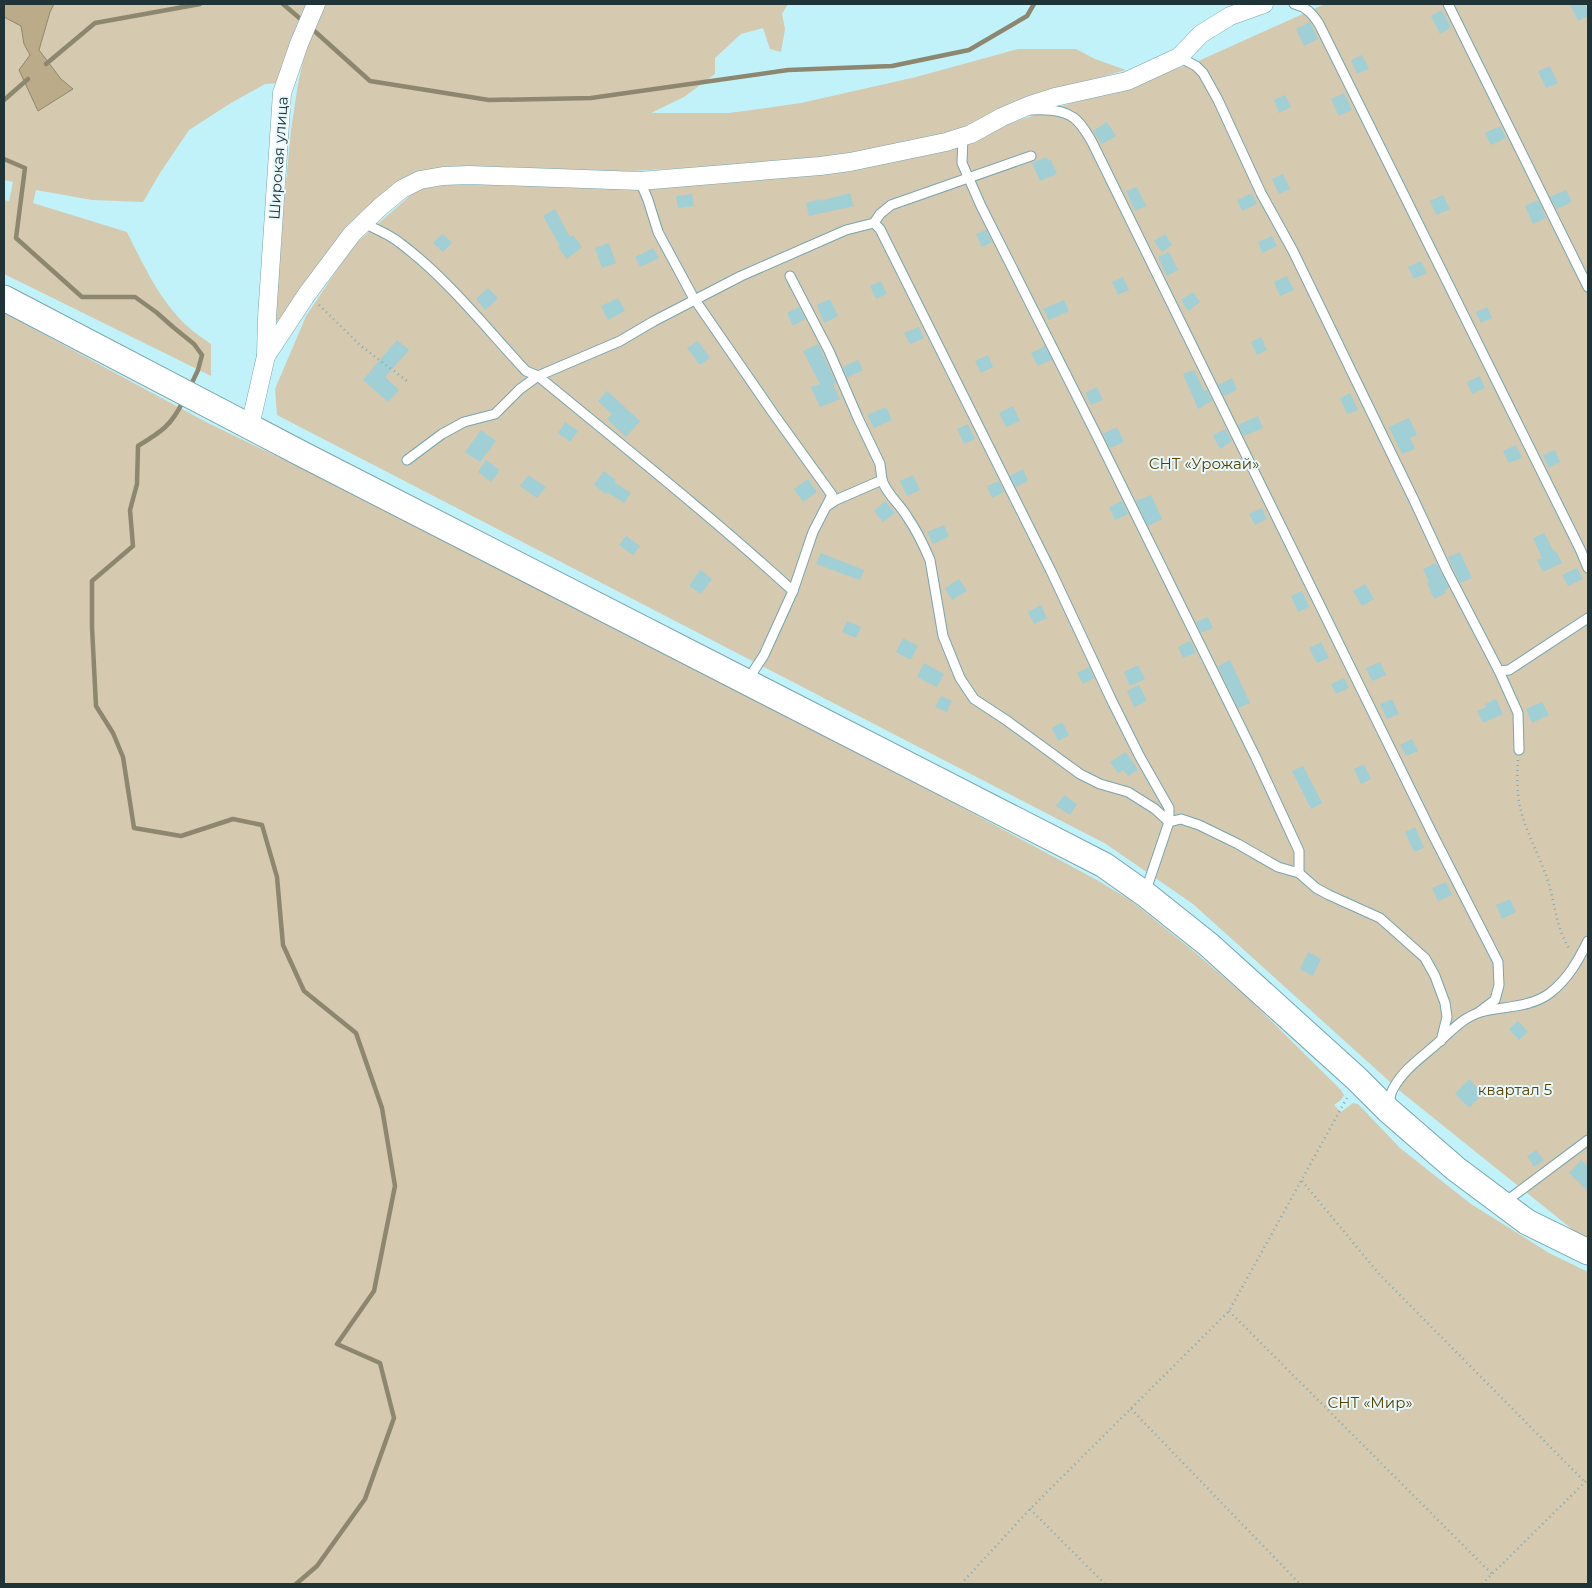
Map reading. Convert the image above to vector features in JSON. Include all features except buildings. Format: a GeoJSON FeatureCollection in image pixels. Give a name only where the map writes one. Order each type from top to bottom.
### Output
{"type":"FeatureCollection","features":[{"type":"Feature","properties":{"kind":"street","name":"Широкая улица"},"geometry":{"type":"LineString","coordinates":[[266,356],[282,93],[299,44],[316,4]]}},
{"type":"Feature","properties":{"kind":"street"},"geometry":{"type":"LineString","coordinates":[[250,426],[266,356],[307,294],[352,234],[402,189],[420,180],[443,176],[553,177],[640,181],[850,162],[946,142],[971,134],[1002,117],[1055,97],[1126,81],[1179,57],[1201,34],[1230,16],[1264,4]]}},
{"type":"Feature","properties":{"kind":"street"},"geometry":{"type":"LineString","coordinates":[[4,298],[1104,865],[1145,894],[1209,945],[1357,1079],[1388,1110],[1456,1169],[1526,1222],[1588,1252]]}},
{"type":"Feature","properties":{"kind":"lane"},"geometry":{"type":"LineString","coordinates":[[1294,4],[1304,7],[1314,15],[1319,24],[1588,568]]}},
{"type":"Feature","properties":{"kind":"lane"},"geometry":{"type":"LineString","coordinates":[[1448,4],[1588,287]]}},
{"type":"Feature","properties":{"kind":"lane"},"geometry":{"type":"LineString","coordinates":[[1179,57],[1200,70],[1218,100],[1261,193],[1292,251],[1447,571],[1499,671],[1518,713],[1519,750]]}},
{"type":"Feature","properties":{"kind":"lane"},"geometry":{"type":"LineString","coordinates":[[1014,112],[1036,110],[1066,115],[1074,118],[1083,127],[1091,140],[1433,835],[1498,962],[1499,985],[1495,1000],[1480,1012],[1457,1024],[1412,1064],[1392,1090],[1388,1110]]}},
{"type":"Feature","properties":{"kind":"lane"},"geometry":{"type":"LineString","coordinates":[[963,137],[962,163],[981,206],[1256,758],[1299,850],[1299,873]]}},
{"type":"Feature","properties":{"kind":"lane"},"geometry":{"type":"LineString","coordinates":[[406,460],[442,434],[464,422],[495,414],[520,389],[538,376],[620,341],[654,320],[741,276],[846,230],[874,223],[890,205],[1031,156]]}},
{"type":"Feature","properties":{"kind":"lane"},"geometry":{"type":"LineString","coordinates":[[640,181],[658,232],[695,300],[832,495],[813,532],[793,591],[764,655],[746,682]]}},
{"type":"Feature","properties":{"kind":"lane"},"geometry":{"type":"LineString","coordinates":[[874,223],[880,229],[1051,571],[1140,757],[1169,808],[1169,822],[1145,894]]}},
{"type":"Feature","properties":{"kind":"lane"},"geometry":{"type":"LineString","coordinates":[[363,224],[399,242],[425,264],[462,301],[526,371],[538,376],[722,527],[793,591]]}},
{"type":"Feature","properties":{"kind":"lane"},"geometry":{"type":"LineString","coordinates":[[790,276],[830,351],[858,418],[880,464],[885,489],[908,517],[926,548],[930,560],[943,636],[960,678],[974,699],[1080,774],[1100,784],[1128,792],[1169,822]]}},
{"type":"Feature","properties":{"kind":"lane"},"geometry":{"type":"LineString","coordinates":[[827,506],[836,500],[882,480]]}},
{"type":"Feature","properties":{"kind":"lane"},"geometry":{"type":"LineString","coordinates":[[1499,671],[1509,670],[1588,618]]}},
{"type":"Feature","properties":{"kind":"lane"},"geometry":{"type":"LineString","coordinates":[[1169,822],[1182,819],[1199,825],[1238,844],[1278,868],[1299,873],[1316,888],[1380,918],[1425,958],[1435,976],[1445,1004],[1447,1017],[1441,1040]]}},
{"type":"Feature","properties":{"kind":"lane"},"geometry":{"type":"LineString","coordinates":[[1480,1012],[1531,1003],[1549,994],[1566,980],[1588,941]]}},
{"type":"Feature","properties":{"kind":"lane"},"geometry":{"type":"LineString","coordinates":[[1502,1204],[1588,1140]]}},
{"type":"Feature","properties":{"kind":"path"},"geometry":{"type":"LineString","coordinates":[[307,294],[361,346],[407,381]]}},
{"type":"Feature","properties":{"kind":"path"},"geometry":{"type":"LineString","coordinates":[[1519,750],[1517,777],[1519,803],[1528,832],[1547,878],[1563,939],[1572,953]]}},
{"type":"Feature","properties":{"kind":"path"},"geometry":{"type":"LineString","coordinates":[[961,1584],[1030,1509],[1229,1311],[1357,1079]]}},
{"type":"Feature","properties":{"kind":"path"},"geometry":{"type":"LineString","coordinates":[[1302,1180],[1380,1275],[1587,1480],[1482,1584]]}},
{"type":"Feature","properties":{"kind":"path"},"geometry":{"type":"LineString","coordinates":[[1229,1311],[1492,1574]]}},
{"type":"Feature","properties":{"kind":"path"},"geometry":{"type":"LineString","coordinates":[[1131,1409],[1300,1584]]}},
{"type":"Feature","properties":{"kind":"path"},"geometry":{"type":"LineString","coordinates":[[1030,1509],[1105,1584]]}},
{"type":"Feature","properties":{"kind":"green space"},"geometry":{"type":"Polygon","coordinates":[[[54,4],[306,4],[297,24],[279,83],[265,84],[189,130],[143,202],[92,200],[36,190],[33,203],[127,232],[151,278],[172,310],[195,333],[211,344],[211,376],[4,274],[4,200],[9,201],[13,182],[4,180],[4,17],[21,26],[24,44],[30,55],[73,89],[61,79],[39,50],[54,4]]]}},
{"type":"Feature","properties":{"kind":"green space"},"geometry":{"type":"Polygon","coordinates":[[[324,4],[788,4],[782,14],[785,29],[781,52],[770,49],[763,28],[741,34],[715,58],[715,74],[684,97],[651,113],[729,113],[801,103],[916,77],[1018,49],[1076,49],[1095,59],[1126,70],[1058,89],[991,114],[942,137],[815,160],[399,183],[290,319],[273,321],[291,130],[298,84],[307,43],[324,4]]]}},
{"type":"Feature","properties":{"kind":"green space","name":"СНТ «Урожай»"},"geometry":{"type":"Polygon","coordinates":[[[1325,4],[1588,4],[1588,1242],[1400,1091],[1193,904],[1106,844],[277,415],[275,389],[306,316],[353,246],[422,185],[643,184],[956,141],[1194,63],[1325,4]]]}},
{"type":"Feature","properties":{"kind":"green space","name":"СНТ «Мир»"},"geometry":{"type":"Polygon","coordinates":[[[4,313],[208,423],[361,497],[612,628],[879,763],[1097,880],[1130,900],[1248,998],[1340,1089],[1344,1095],[1334,1105],[1341,1112],[1353,1103],[1358,1104],[1400,1148],[1471,1204],[1549,1253],[1588,1272],[1588,1584],[4,1584],[4,313]]]}},
{"type":"Feature","properties":{"kind":"shaded area"},"geometry":{"type":"Polygon","coordinates":[[[4,4],[54,4],[39,50],[61,79],[73,89],[38,111],[19,70],[30,55],[24,44],[21,26],[4,17],[4,4]]]}},
{"type":"Feature","properties":{"kind":"waterway"},"geometry":{"type":"LineString","coordinates":[[46,64],[95,23],[200,4]]}},
{"type":"Feature","properties":{"kind":"waterway"},"geometry":{"type":"LineString","coordinates":[[283,4],[304,22]]}},
{"type":"Feature","properties":{"kind":"waterway"},"geometry":{"type":"LineString","coordinates":[[310,27],[370,81],[489,100],[591,98],[788,70],[892,66],[969,50],[1027,16],[1034,4]]}},
{"type":"Feature","properties":{"kind":"waterway"},"geometry":{"type":"LineString","coordinates":[[4,100],[28,79]]}},
{"type":"Feature","properties":{"kind":"waterway"},"geometry":{"type":"LineString","coordinates":[[4,159],[25,168],[16,238],[82,297],[135,297],[194,344],[202,355],[198,370],[190,387]]}},
{"type":"Feature","properties":{"kind":"waterway"},"geometry":{"type":"LineString","coordinates":[[183,401],[170,422],[138,446],[137,484],[130,510],[133,546],[92,581],[96,706],[113,733],[123,757],[134,828],[181,836],[233,819],[262,825],[277,877],[283,945],[304,991],[356,1033],[382,1108],[395,1186],[374,1291],[337,1344],[380,1363],[394,1418],[365,1499],[317,1566],[296,1584]]}},
{"type":"Feature","properties":{"kind":"park label","name":"квартал 5"},"geometry":{"type":"Point","coordinates":[1515,1089]}}]}
